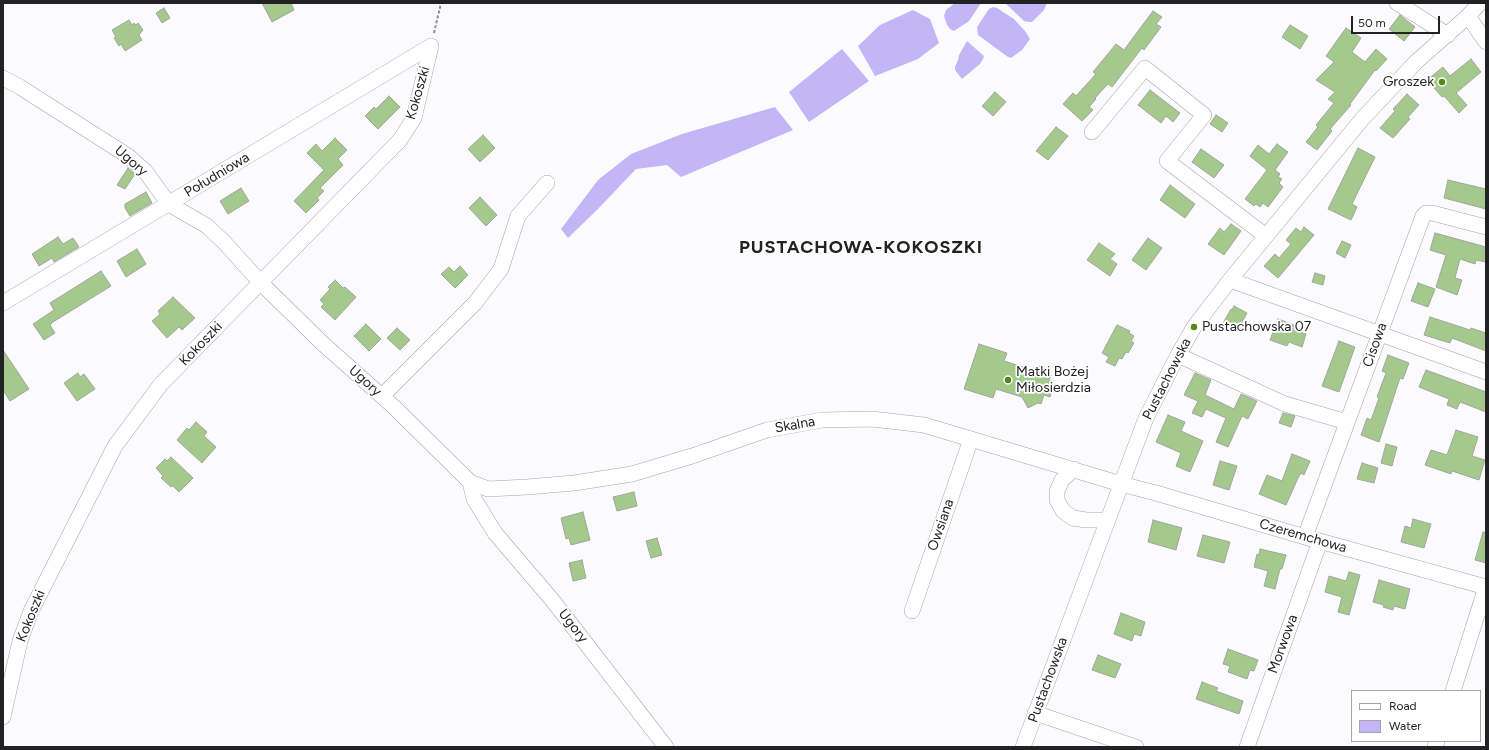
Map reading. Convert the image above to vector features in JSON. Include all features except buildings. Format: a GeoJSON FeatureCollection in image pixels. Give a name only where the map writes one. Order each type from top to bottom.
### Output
{"type":"FeatureCollection","features":[{"type":"Feature","properties":{"kind":"street"},"geometry":{"type":"LineString","coordinates":[[1397,3],[1448,35]]}},
{"type":"Feature","properties":{"kind":"street","name":"Pustachowska"},"geometry":{"type":"LineString","coordinates":[[1023,747],[1146,418],[1194,327],[1230,280],[1363,118],[1416,62],[1448,35],[1480,3]]}},
{"type":"Feature","properties":{"kind":"street"},"geometry":{"type":"LineString","coordinates":[[1468,16],[1486,42]]}},
{"type":"Feature","properties":{"kind":"street","name":"Południowa"},"geometry":{"type":"LineString","coordinates":[[3,303],[431,46]]}},
{"type":"Feature","properties":{"kind":"street","name":"Kokoszki"},"geometry":{"type":"LineString","coordinates":[[3,717],[20,641],[31,611],[115,446],[161,384],[400,140],[414,118],[431,46]]}},
{"type":"Feature","properties":{"kind":"street"},"geometry":{"type":"LineString","coordinates":[[1092,132],[1146,68],[1204,115],[1167,161],[1266,236]]}},
{"type":"Feature","properties":{"kind":"street","name":"Ugory"},"geometry":{"type":"LineString","coordinates":[[3,78],[20,87],[128,156],[145,171],[169,204],[207,226],[224,242],[260,282],[321,342],[382,396],[470,482],[474,499],[495,533],[553,601],[666,747]]}},
{"type":"Feature","properties":{"kind":"street"},"geometry":{"type":"LineString","coordinates":[[382,396],[475,303],[501,269],[518,216],[546,183]]}},
{"type":"Feature","properties":{"kind":"street","name":"Cisowa"},"geometry":{"type":"LineString","coordinates":[[1305,537],[1423,216],[1426,213],[1432,213],[1486,227]]}},
{"type":"Feature","properties":{"kind":"street"},"geometry":{"type":"LineString","coordinates":[[1230,280],[1486,372]]}},
{"type":"Feature","properties":{"kind":"street"},"geometry":{"type":"LineString","coordinates":[[1178,355],[1285,404],[1347,422]]}},
{"type":"Feature","properties":{"kind":"street","name":"Skalna"},"geometry":{"type":"LineString","coordinates":[[470,482],[488,489],[574,483],[632,474],[692,456],[767,430],[822,420],[872,418],[924,425],[1121,484]]}},
{"type":"Feature","properties":{"kind":"street","name":"Owsiana"},"geometry":{"type":"LineString","coordinates":[[912,611],[971,439]]}},
{"type":"Feature","properties":{"kind":"street"},"geometry":{"type":"LineString","coordinates":[[1074,469],[1062,480],[1057,490],[1057,500],[1063,512],[1073,518],[1086,520],[1108,520]]}},
{"type":"Feature","properties":{"kind":"street","name":"Czeremchowa"},"geometry":{"type":"LineString","coordinates":[[1121,484],[1156,492],[1305,537],[1486,587]]}},
{"type":"Feature","properties":{"kind":"street","name":"Morwowa"},"geometry":{"type":"LineString","coordinates":[[1247,747],[1320,541]]}},
{"type":"Feature","properties":{"kind":"street"},"geometry":{"type":"LineString","coordinates":[[1453,690],[1486,587]]}},
{"type":"Feature","properties":{"kind":"street"},"geometry":{"type":"LineString","coordinates":[[1035,713],[1136,747]]}},
{"type":"Feature","properties":{"kind":"path"},"geometry":{"type":"LineString","coordinates":[[431,46],[441,3]]}},
{"type":"Feature","properties":{"kind":"water"},"geometry":{"type":"Polygon","coordinates":[[[955,3],[981,3],[969,21],[954,31],[947,25],[944,16],[946,10],[955,3]]]}},
{"type":"Feature","properties":{"kind":"water"},"geometry":{"type":"Polygon","coordinates":[[[1005,3],[1047,3],[1044,10],[1032,22],[1029,22],[1024,21],[1005,3]]]}},
{"type":"Feature","properties":{"kind":"water"},"geometry":{"type":"Polygon","coordinates":[[[993,7],[1014,19],[1030,39],[1022,50],[1011,58],[978,35],[977,27],[989,9],[993,7]]]}},
{"type":"Feature","properties":{"kind":"water"},"geometry":{"type":"Polygon","coordinates":[[[913,10],[930,19],[939,43],[918,59],[875,76],[858,46],[880,25],[913,10]]]}},
{"type":"Feature","properties":{"kind":"water"},"geometry":{"type":"Polygon","coordinates":[[[967,41],[984,56],[980,64],[962,79],[955,70],[955,67],[959,55],[967,41]]]}},
{"type":"Feature","properties":{"kind":"water"},"geometry":{"type":"Polygon","coordinates":[[[842,49],[869,81],[809,122],[789,92],[842,49]]]}},
{"type":"Feature","properties":{"kind":"water"},"geometry":{"type":"Polygon","coordinates":[[[775,107],[793,130],[681,177],[667,165],[636,169],[568,238],[561,229],[598,180],[631,154],[682,134],[775,107]]]}},
{"type":"Feature","properties":{"kind":"place","name":"Groszek"},"geometry":{"type":"Point","coordinates":[1442,82]}},
{"type":"Feature","properties":{"kind":"place","name":"Pustachowska 07"},"geometry":{"type":"Point","coordinates":[1194,327]}},
{"type":"Feature","properties":{"kind":"place","name":"Matki Bożej Miłosierdzia"},"geometry":{"type":"Point","coordinates":[1008,380]}},
{"type":"Feature","properties":{"kind":"district","name":"PUSTACHOWA-KOKOSZKI"},"geometry":{"type":"Point","coordinates":[861,248]}}]}
